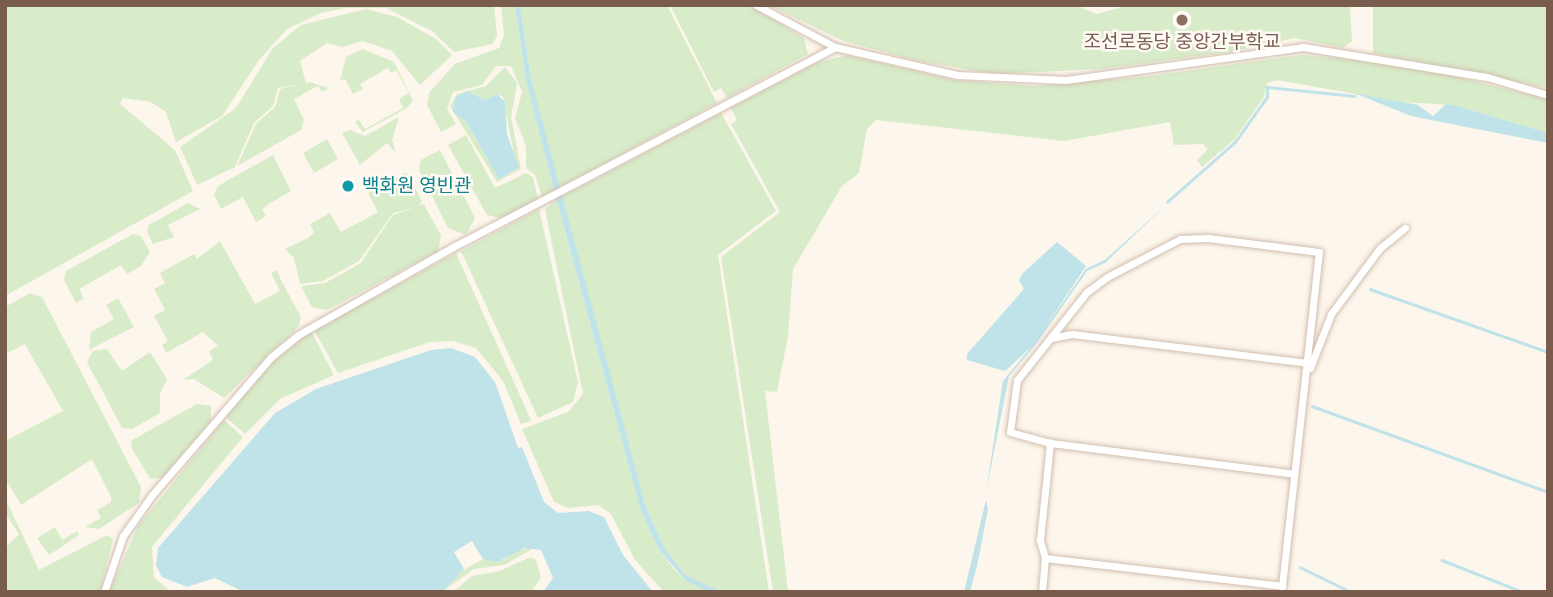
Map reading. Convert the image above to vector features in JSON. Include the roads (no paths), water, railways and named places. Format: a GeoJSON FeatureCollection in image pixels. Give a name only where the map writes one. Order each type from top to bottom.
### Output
{"type":"FeatureCollection","features":[{"type":"Feature","properties":{"kind":"street"},"geometry":{"type":"LineString","coordinates":[[756,5],[835,47],[957,75],[1036,80],[1303,47],[1487,78],[1548,95]]}},
{"type":"Feature","properties":{"kind":"street"},"geometry":{"type":"LineString","coordinates":[[104,592],[113,558],[130,525],[271,357],[335,312],[835,47]]}},
{"type":"Feature","properties":{"kind":"street"},"geometry":{"type":"LineString","coordinates":[[1305,385],[1323,326],[1380,248],[1405,228]]}},
{"type":"Feature","properties":{"kind":"street"},"geometry":{"type":"LineString","coordinates":[[1045,558],[1272,588],[1282,586],[1319,252],[1208,238],[1180,239],[1098,282],[1051,338],[1017,380],[1009,424],[1015,437],[1294,474]]}},
{"type":"Feature","properties":{"kind":"street"},"geometry":{"type":"LineString","coordinates":[[1051,338],[1072,334],[1307,363]]}},
{"type":"Feature","properties":{"kind":"street"},"geometry":{"type":"LineString","coordinates":[[1042,592],[1045,558],[1040,540],[1050,443]]}},
{"type":"Feature","properties":{"kind":"water"},"geometry":{"type":"Polygon","coordinates":[[[515,5],[520,5],[531,79],[646,508],[664,547],[685,575],[722,592],[709,592],[686,581],[659,550],[641,511],[526,80],[515,5]]]}},
{"type":"Feature","properties":{"kind":"water"},"geometry":{"type":"Polygon","coordinates":[[[467,91],[485,100],[497,94],[505,102],[507,134],[519,168],[499,179],[466,122],[453,112],[455,98],[467,91]]]}},
{"type":"Feature","properties":{"kind":"water"},"geometry":{"type":"Polygon","coordinates":[[[1354,93],[1418,105],[1433,116],[1446,104],[1454,105],[1548,133],[1548,143],[1411,116],[1354,93]]]}},
{"type":"Feature","properties":{"kind":"water"},"geometry":{"type":"Polygon","coordinates":[[[1168,203],[1105,263],[1087,271],[1037,343],[1009,376],[986,492],[1003,381],[1031,347],[1005,371],[967,360],[967,354],[1024,289],[1019,281],[1022,274],[1057,242],[1086,266],[1042,332],[1086,269],[1106,259],[1168,203]]]}},
{"type":"Feature","properties":{"kind":"water"},"geometry":{"type":"Polygon","coordinates":[[[451,348],[475,357],[495,382],[518,448],[522,447],[544,502],[558,513],[589,511],[604,517],[623,555],[653,592],[543,592],[553,578],[541,550],[524,548],[498,562],[483,559],[472,541],[454,552],[464,569],[442,592],[244,592],[215,578],[187,587],[162,577],[156,565],[158,548],[275,413],[316,389],[431,350],[451,348]]]}},
{"type":"Feature","properties":{"kind":"water"},"geometry":{"type":"Polygon","coordinates":[[[986,500],[988,509],[977,566],[970,592],[964,592],[986,500]]]}},
{"type":"Feature","properties":{"kind":"waterway"},"geometry":{"type":"LineString","coordinates":[[1167,202],[1235,142],[1267,97],[1267,87],[1355,96]]}},
{"type":"Feature","properties":{"kind":"waterway"},"geometry":{"type":"LineString","coordinates":[[1370,289],[1548,352]]}},
{"type":"Feature","properties":{"kind":"waterway"},"geometry":{"type":"LineString","coordinates":[[1312,406],[1548,492]]}},
{"type":"Feature","properties":{"kind":"waterway"},"geometry":{"type":"LineString","coordinates":[[1442,560],[1523,592]]}},
{"type":"Feature","properties":{"kind":"waterway"},"geometry":{"type":"LineString","coordinates":[[1300,567],[1351,592]]}},
{"type":"Feature","properties":{"kind":"place","name":"조선로동당 중앙간부학교"},"geometry":{"type":"Point","coordinates":[1182,20]}},
{"type":"Feature","properties":{"kind":"place","name":"백화원 영빈관"},"geometry":{"type":"Point","coordinates":[348,186]}}]}
